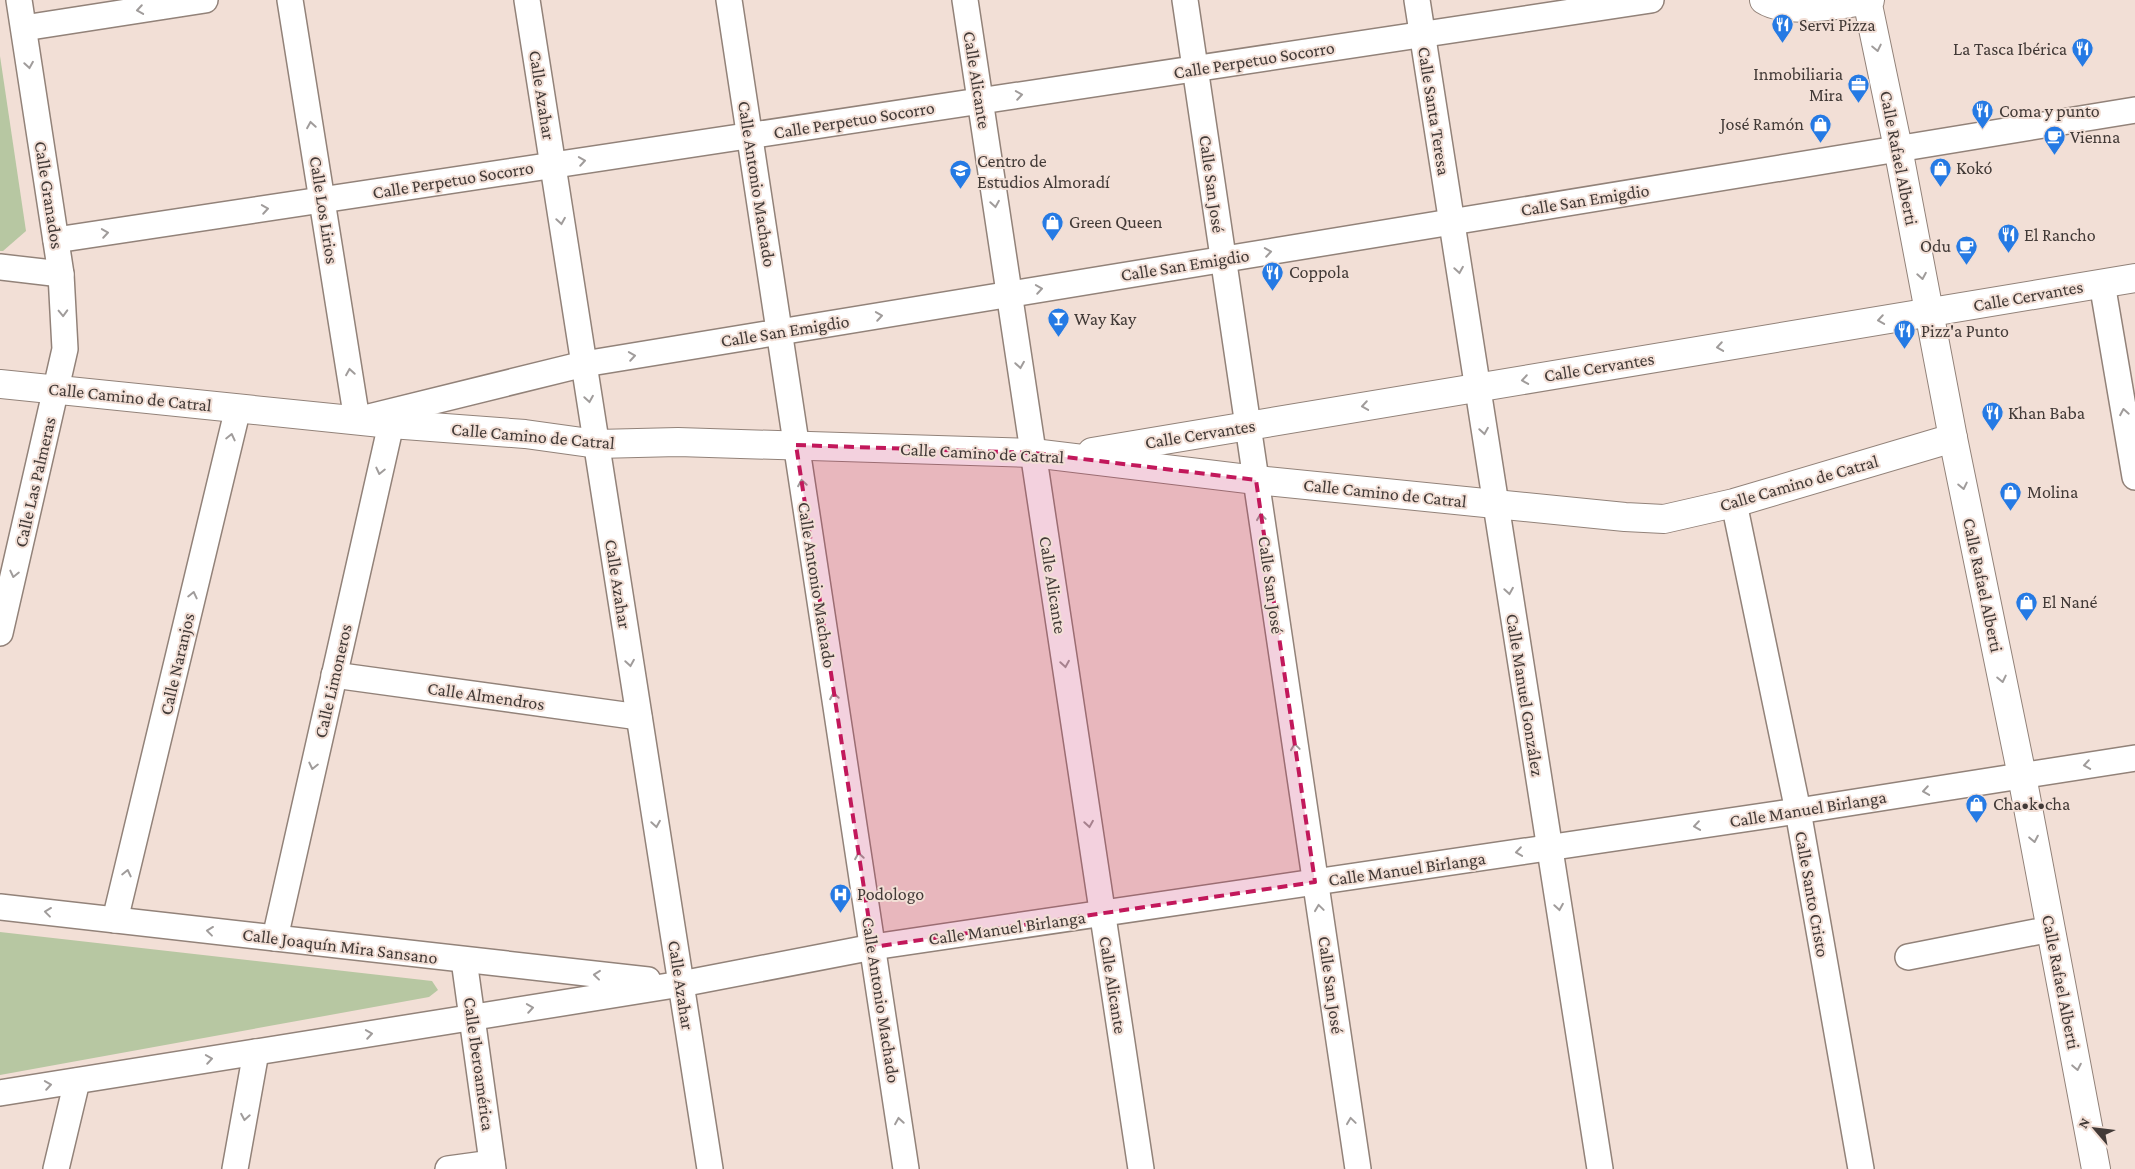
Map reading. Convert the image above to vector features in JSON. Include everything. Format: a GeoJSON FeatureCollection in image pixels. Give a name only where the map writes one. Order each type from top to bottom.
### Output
{"type":"FeatureCollection","features":[{"type":"Feature","properties":{"kind":"street","name":"Calle Granados"},"geometry":{"type":"LineString","coordinates":[[19,0],[62,274],[65,349],[57,390]]}},
{"type":"Feature","properties":{"kind":"street"},"geometry":{"type":"LineString","coordinates":[[24,28],[206,0]]}},
{"type":"Feature","properties":{"kind":"street","name":"Calle Los Lirios"},"geometry":{"type":"LineString","coordinates":[[290,0],[358,420]]}},
{"type":"Feature","properties":{"kind":"street","name":"Calle Azahar"},"geometry":{"type":"LineString","coordinates":[[527,0],[710,1169]]}},
{"type":"Feature","properties":{"kind":"street","name":"Calle Antonio Machado"},"geometry":{"type":"LineString","coordinates":[[729,0],[906,1169]]}},
{"type":"Feature","properties":{"kind":"street","name":"Calle Alicante"},"geometry":{"type":"LineString","coordinates":[[964,0],[1141,1169]]}},
{"type":"Feature","properties":{"kind":"street","name":"Calle San José"},"geometry":{"type":"LineString","coordinates":[[1185,0],[1358,1169]]}},
{"type":"Feature","properties":{"kind":"street","name":"Calle Santa Teresa"},"geometry":{"type":"LineString","coordinates":[[1417,0],[1451,222]]}},
{"type":"Feature","properties":{"kind":"street","name":"Calle Perpetuo Socorro"},"geometry":{"type":"LineString","coordinates":[[56,240],[1651,0]]}},
{"type":"Feature","properties":{"kind":"street"},"geometry":{"type":"LineString","coordinates":[[1764,0],[1770,4],[1797,8],[1868,0]]}},
{"type":"Feature","properties":{"kind":"street","name":"Calle Rafael Alberti"},"geometry":{"type":"LineString","coordinates":[[1868,0],[1953,438],[2022,776],[2096,1169]]}},
{"type":"Feature","properties":{"kind":"street","name":"Calle San Emigdio"},"geometry":{"type":"LineString","coordinates":[[358,420],[584,364],[2135,110]]}},
{"type":"Feature","properties":{"kind":"street","name":"Calle Manuel González"},"geometry":{"type":"LineString","coordinates":[[1451,222],[1600,1169]]}},
{"type":"Feature","properties":{"kind":"street"},"geometry":{"type":"LineString","coordinates":[[0,266],[62,274]]}},
{"type":"Feature","properties":{"kind":"street","name":"Calle Cervantes"},"geometry":{"type":"LineString","coordinates":[[1064,456],[2135,278]]}},
{"type":"Feature","properties":{"kind":"street"},"geometry":{"type":"LineString","coordinates":[[2102,283],[2135,477]]}},
{"type":"Feature","properties":{"kind":"street","name":"Calle Camino de Catral"},"geometry":{"type":"LineString","coordinates":[[0,384],[390,424],[525,434],[596,444],[678,442],[1033,453],[1256,480],[1495,505],[1664,519],[1734,503],[1953,438]]}},
{"type":"Feature","properties":{"kind":"street","name":"Calle Las Palmeras"},"geometry":{"type":"LineString","coordinates":[[0,633],[57,390]]}},
{"type":"Feature","properties":{"kind":"street","name":"Calle Naranjos"},"geometry":{"type":"LineString","coordinates":[[115,920],[238,408]]}},
{"type":"Feature","properties":{"kind":"street","name":"Calle Limoneros"},"geometry":{"type":"LineString","coordinates":[[275,938],[390,424]]}},
{"type":"Feature","properties":{"kind":"street","name":"Calle Santo Cristo"},"geometry":{"type":"LineString","coordinates":[[1734,503],[1798,811],[1861,1169]]}},
{"type":"Feature","properties":{"kind":"street","name":"Calle Almendros"},"geometry":{"type":"LineString","coordinates":[[334,675],[639,717]]}},
{"type":"Feature","properties":{"kind":"street","name":"Calle Manuel Birlanga"},"geometry":{"type":"LineString","coordinates":[[0,1093],[681,984],[873,947],[1798,811],[2135,758]]}},
{"type":"Feature","properties":{"kind":"street","name":"Calle Joaquín Mira Sansano"},"geometry":{"type":"LineString","coordinates":[[0,907],[681,984]]}},
{"type":"Feature","properties":{"kind":"street"},"geometry":{"type":"LineString","coordinates":[[1908,958],[2051,929]]}},
{"type":"Feature","properties":{"kind":"street","name":"Calle Iberoamérica"},"geometry":{"type":"LineString","coordinates":[[464,960],[493,1166]]}},
{"type":"Feature","properties":{"kind":"street"},"geometry":{"type":"LineString","coordinates":[[235,1169],[256,1052]]}},
{"type":"Feature","properties":{"kind":"street"},"geometry":{"type":"LineString","coordinates":[[56,1169],[77,1080]]}},
{"type":"Feature","properties":{"kind":"street"},"geometry":{"type":"LineString","coordinates":[[448,1169],[493,1166]]}},
{"type":"Feature","properties":{"kind":"highlighted area"},"geometry":{"type":"Polygon","coordinates":[[[796,445],[1033,453],[1256,480],[1315,882],[873,947],[796,445]]]}},
{"type":"Feature","properties":{"kind":"green space"},"geometry":{"type":"Polygon","coordinates":[[[0,56],[26,231],[3,251],[0,251],[0,56]]]}},
{"type":"Feature","properties":{"kind":"green space"},"geometry":{"type":"Polygon","coordinates":[[[0,932],[432,981],[438,990],[429,997],[0,1075],[0,932]]]}},
{"type":"Feature","properties":{"kind":"place","name":"Servi Pizza"},"geometry":{"type":"Point","coordinates":[1783,44]}},
{"type":"Feature","properties":{"kind":"place","name":"La Tasca Ibérica"},"geometry":{"type":"Point","coordinates":[2083,68]}},
{"type":"Feature","properties":{"kind":"place","name":"Inmobiliaria Mira"},"geometry":{"type":"Point","coordinates":[1859,103]}},
{"type":"Feature","properties":{"kind":"place","name":"Coma y punto"},"geometry":{"type":"Point","coordinates":[1983,130]}},
{"type":"Feature","properties":{"kind":"place","name":"José Ramón"},"geometry":{"type":"Point","coordinates":[1820,143]}},
{"type":"Feature","properties":{"kind":"place","name":"Vienna"},"geometry":{"type":"Point","coordinates":[2054,156]}},
{"type":"Feature","properties":{"kind":"place","name":"Kokó"},"geometry":{"type":"Point","coordinates":[1940,187]}},
{"type":"Feature","properties":{"kind":"place","name":"Centro de Estudios Almoradí"},"geometry":{"type":"Point","coordinates":[961,190]}},
{"type":"Feature","properties":{"kind":"place","name":"Green Queen"},"geometry":{"type":"Point","coordinates":[1053,241]}},
{"type":"Feature","properties":{"kind":"place","name":"El Rancho"},"geometry":{"type":"Point","coordinates":[2008,254]}},
{"type":"Feature","properties":{"kind":"place","name":"Odu"},"geometry":{"type":"Point","coordinates":[1967,265]}},
{"type":"Feature","properties":{"kind":"place","name":"Coppola"},"geometry":{"type":"Point","coordinates":[1273,291]}},
{"type":"Feature","properties":{"kind":"place","name":"Way Kay"},"geometry":{"type":"Point","coordinates":[1058,338]}},
{"type":"Feature","properties":{"kind":"place","name":"Pizz'a Punto"},"geometry":{"type":"Point","coordinates":[1905,350]}},
{"type":"Feature","properties":{"kind":"place","name":"Khan Baba"},"geometry":{"type":"Point","coordinates":[1992,432]}},
{"type":"Feature","properties":{"kind":"place","name":"Molina"},"geometry":{"type":"Point","coordinates":[2011,511]}},
{"type":"Feature","properties":{"kind":"place","name":"El Nané"},"geometry":{"type":"Point","coordinates":[2026,621]}},
{"type":"Feature","properties":{"kind":"place","name":"Cha•k•cha"},"geometry":{"type":"Point","coordinates":[1977,823]}},
{"type":"Feature","properties":{"kind":"place","name":"Podologo"},"geometry":{"type":"Point","coordinates":[841,913]}}]}
